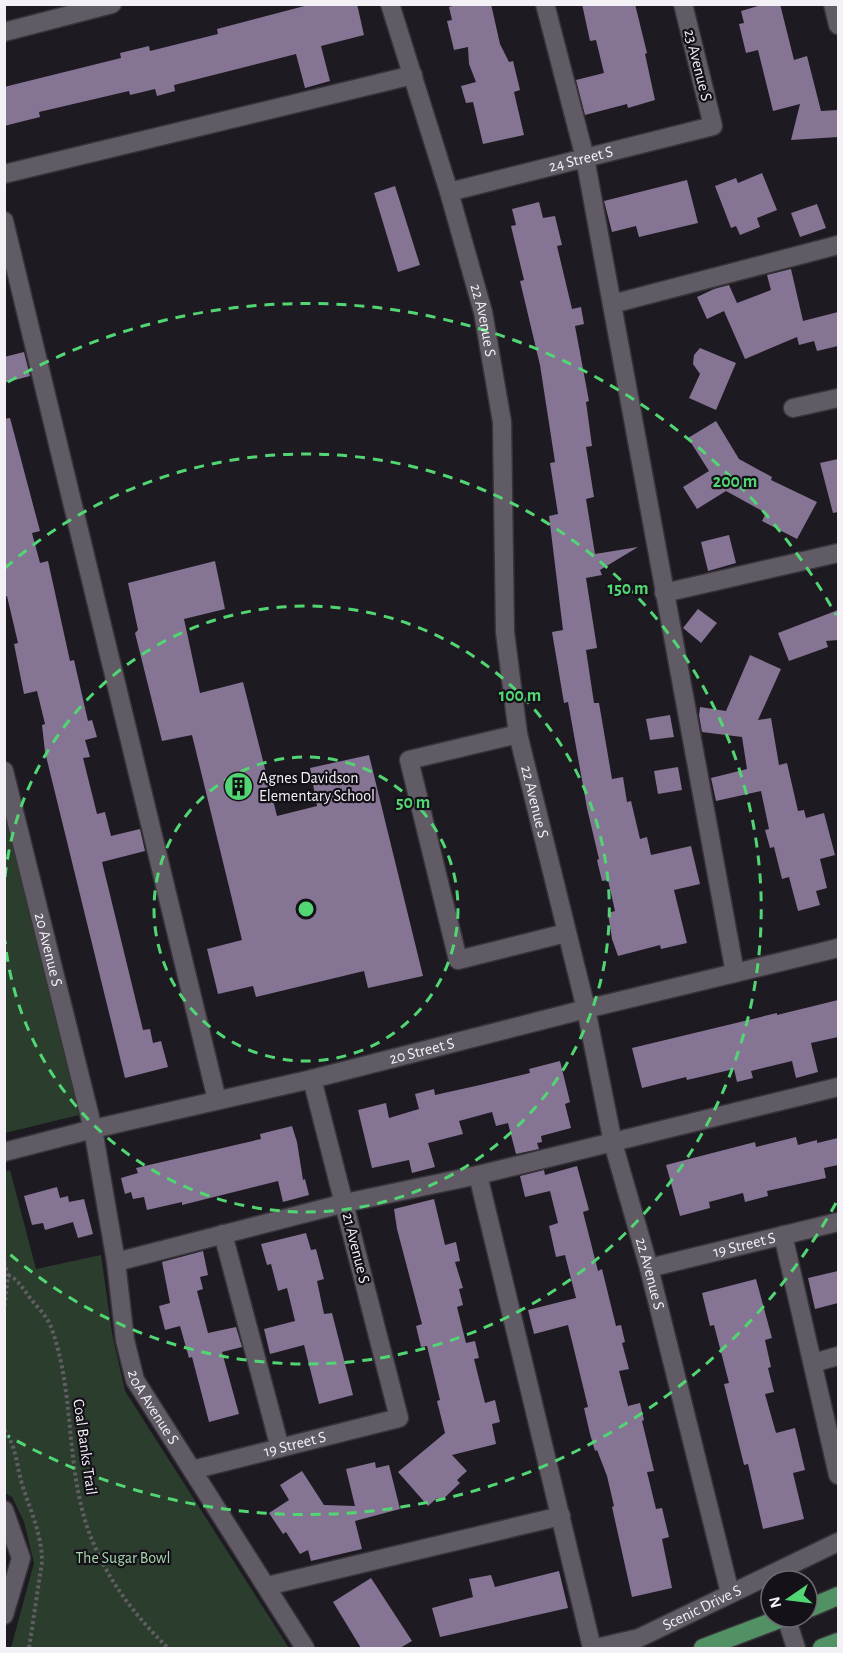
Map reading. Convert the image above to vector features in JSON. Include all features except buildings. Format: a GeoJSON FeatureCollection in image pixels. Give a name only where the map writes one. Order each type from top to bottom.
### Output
{"type":"FeatureCollection","features":[{"type":"Feature","properties":{"kind":"main road"},"geometry":{"type":"LineString","coordinates":[[819,1604],[838,1596]]}},
{"type":"Feature","properties":{"kind":"main road"},"geometry":{"type":"LineString","coordinates":[[703,1648],[759,1627]]}},
{"type":"Feature","properties":{"kind":"main road"},"geometry":{"type":"LineString","coordinates":[[822,1648],[838,1642]]}},
{"type":"Feature","properties":{"kind":"street","name":"22 Avenue S"},"geometry":{"type":"LineString","coordinates":[[390,4],[449,192],[483,312],[502,422],[505,632],[518,734],[586,1009],[613,1143],[649,1268],[729,1593]]}},
{"type":"Feature","properties":{"kind":"street"},"geometry":{"type":"LineString","coordinates":[[545,4],[585,158],[735,973]]}},
{"type":"Feature","properties":{"kind":"street","name":"23 Avenue S"},"geometry":{"type":"LineString","coordinates":[[683,4],[713,126]]}},
{"type":"Feature","properties":{"kind":"street"},"geometry":{"type":"LineString","coordinates":[[833,4],[838,25]]}},
{"type":"Feature","properties":{"kind":"street"},"geometry":{"type":"LineString","coordinates":[[4,32],[103,6]]}},
{"type":"Feature","properties":{"kind":"street"},"geometry":{"type":"LineString","coordinates":[[4,174],[413,75]]}},
{"type":"Feature","properties":{"kind":"street","name":"24 Street S"},"geometry":{"type":"LineString","coordinates":[[449,192],[713,126]]}},
{"type":"Feature","properties":{"kind":"street"},"geometry":{"type":"LineString","coordinates":[[4,222],[217,1100]]}},
{"type":"Feature","properties":{"kind":"street"},"geometry":{"type":"LineString","coordinates":[[612,304],[838,245]]}},
{"type":"Feature","properties":{"kind":"street"},"geometry":{"type":"LineString","coordinates":[[793,408],[838,398]]}},
{"type":"Feature","properties":{"kind":"street"},"geometry":{"type":"LineString","coordinates":[[664,593],[838,553]]}},
{"type":"Feature","properties":{"kind":"street"},"geometry":{"type":"LineString","coordinates":[[518,734],[409,760],[458,960],[566,933]]}},
{"type":"Feature","properties":{"kind":"street","name":"20 Avenue S"},"geometry":{"type":"LineString","coordinates":[[4,771],[93,1129]]}},
{"type":"Feature","properties":{"kind":"street","name":"20 Street S"},"geometry":{"type":"LineString","coordinates":[[4,1152],[93,1129],[312,1079],[838,948]]}},
{"type":"Feature","properties":{"kind":"street","name":"21 Avenue S"},"geometry":{"type":"LineString","coordinates":[[312,1079],[399,1418]]}},
{"type":"Feature","properties":{"kind":"street"},"geometry":{"type":"LineString","coordinates":[[116,1262],[345,1203],[478,1175],[838,1087]]}},
{"type":"Feature","properties":{"kind":"street","name":"20A Avenue S"},"geometry":{"type":"LineString","coordinates":[[93,1129],[116,1262],[125,1340],[135,1380],[305,1648]]}},
{"type":"Feature","properties":{"kind":"street"},"geometry":{"type":"LineString","coordinates":[[478,1175],[594,1648]]}},
{"type":"Feature","properties":{"kind":"street","name":"19 Street S"},"geometry":{"type":"LineString","coordinates":[[649,1268],[838,1222]]}},
{"type":"Feature","properties":{"kind":"street"},"geometry":{"type":"LineString","coordinates":[[223,1234],[280,1448]]}},
{"type":"Feature","properties":{"kind":"street"},"geometry":{"type":"LineString","coordinates":[[783,1235],[838,1475]]}},
{"type":"Feature","properties":{"kind":"street"},"geometry":{"type":"LineString","coordinates":[[813,1363],[838,1356]]}},
{"type":"Feature","properties":{"kind":"street","name":"19 Street S"},"geometry":{"type":"LineString","coordinates":[[192,1470],[399,1418]]}},
{"type":"Feature","properties":{"kind":"street"},"geometry":{"type":"LineString","coordinates":[[4,1510],[21,1558],[4,1615]]}},
{"type":"Feature","properties":{"kind":"street"},"geometry":{"type":"LineString","coordinates":[[267,1586],[561,1516]]}},
{"type":"Feature","properties":{"kind":"street","name":"Scenic Drive S"},"geometry":{"type":"LineString","coordinates":[[594,1648],[639,1638],[838,1542]]}},
{"type":"Feature","properties":{"kind":"street"},"geometry":{"type":"LineString","coordinates":[[789,1629],[796,1648]]}},
{"type":"Feature","properties":{"kind":"path"},"geometry":{"type":"LineString","coordinates":[[4,1262],[8,1275],[4,1310]]}},
{"type":"Feature","properties":{"kind":"path","name":"Coal Banks Trail"},"geometry":{"type":"LineString","coordinates":[[8,1275],[17,1282],[51,1327],[69,1410],[79,1496],[85,1521],[105,1570],[128,1604],[168,1648]]}},
{"type":"Feature","properties":{"kind":"path"},"geometry":{"type":"LineString","coordinates":[[4,1430],[15,1450],[21,1482],[42,1548],[42,1562],[29,1648]]}},
{"type":"Feature","properties":{"kind":"green space"},"geometry":{"type":"Polygon","coordinates":[[[5,812],[79,1115],[4,1133],[5,812]]]}},
{"type":"Feature","properties":{"kind":"green space","name":"The Sugar Bowl"},"geometry":{"type":"Polygon","coordinates":[[[10,1170],[36,1269],[101,1255],[112,1333],[125,1391],[289,1648],[11,1648],[34,1563],[24,1522],[12,1497],[5,1493],[4,1172],[10,1170]]]}},
{"type":"Feature","properties":{"kind":"place","name":"Agnes Davidson Elementary School"},"geometry":{"type":"Point","coordinates":[238,787]}}]}
